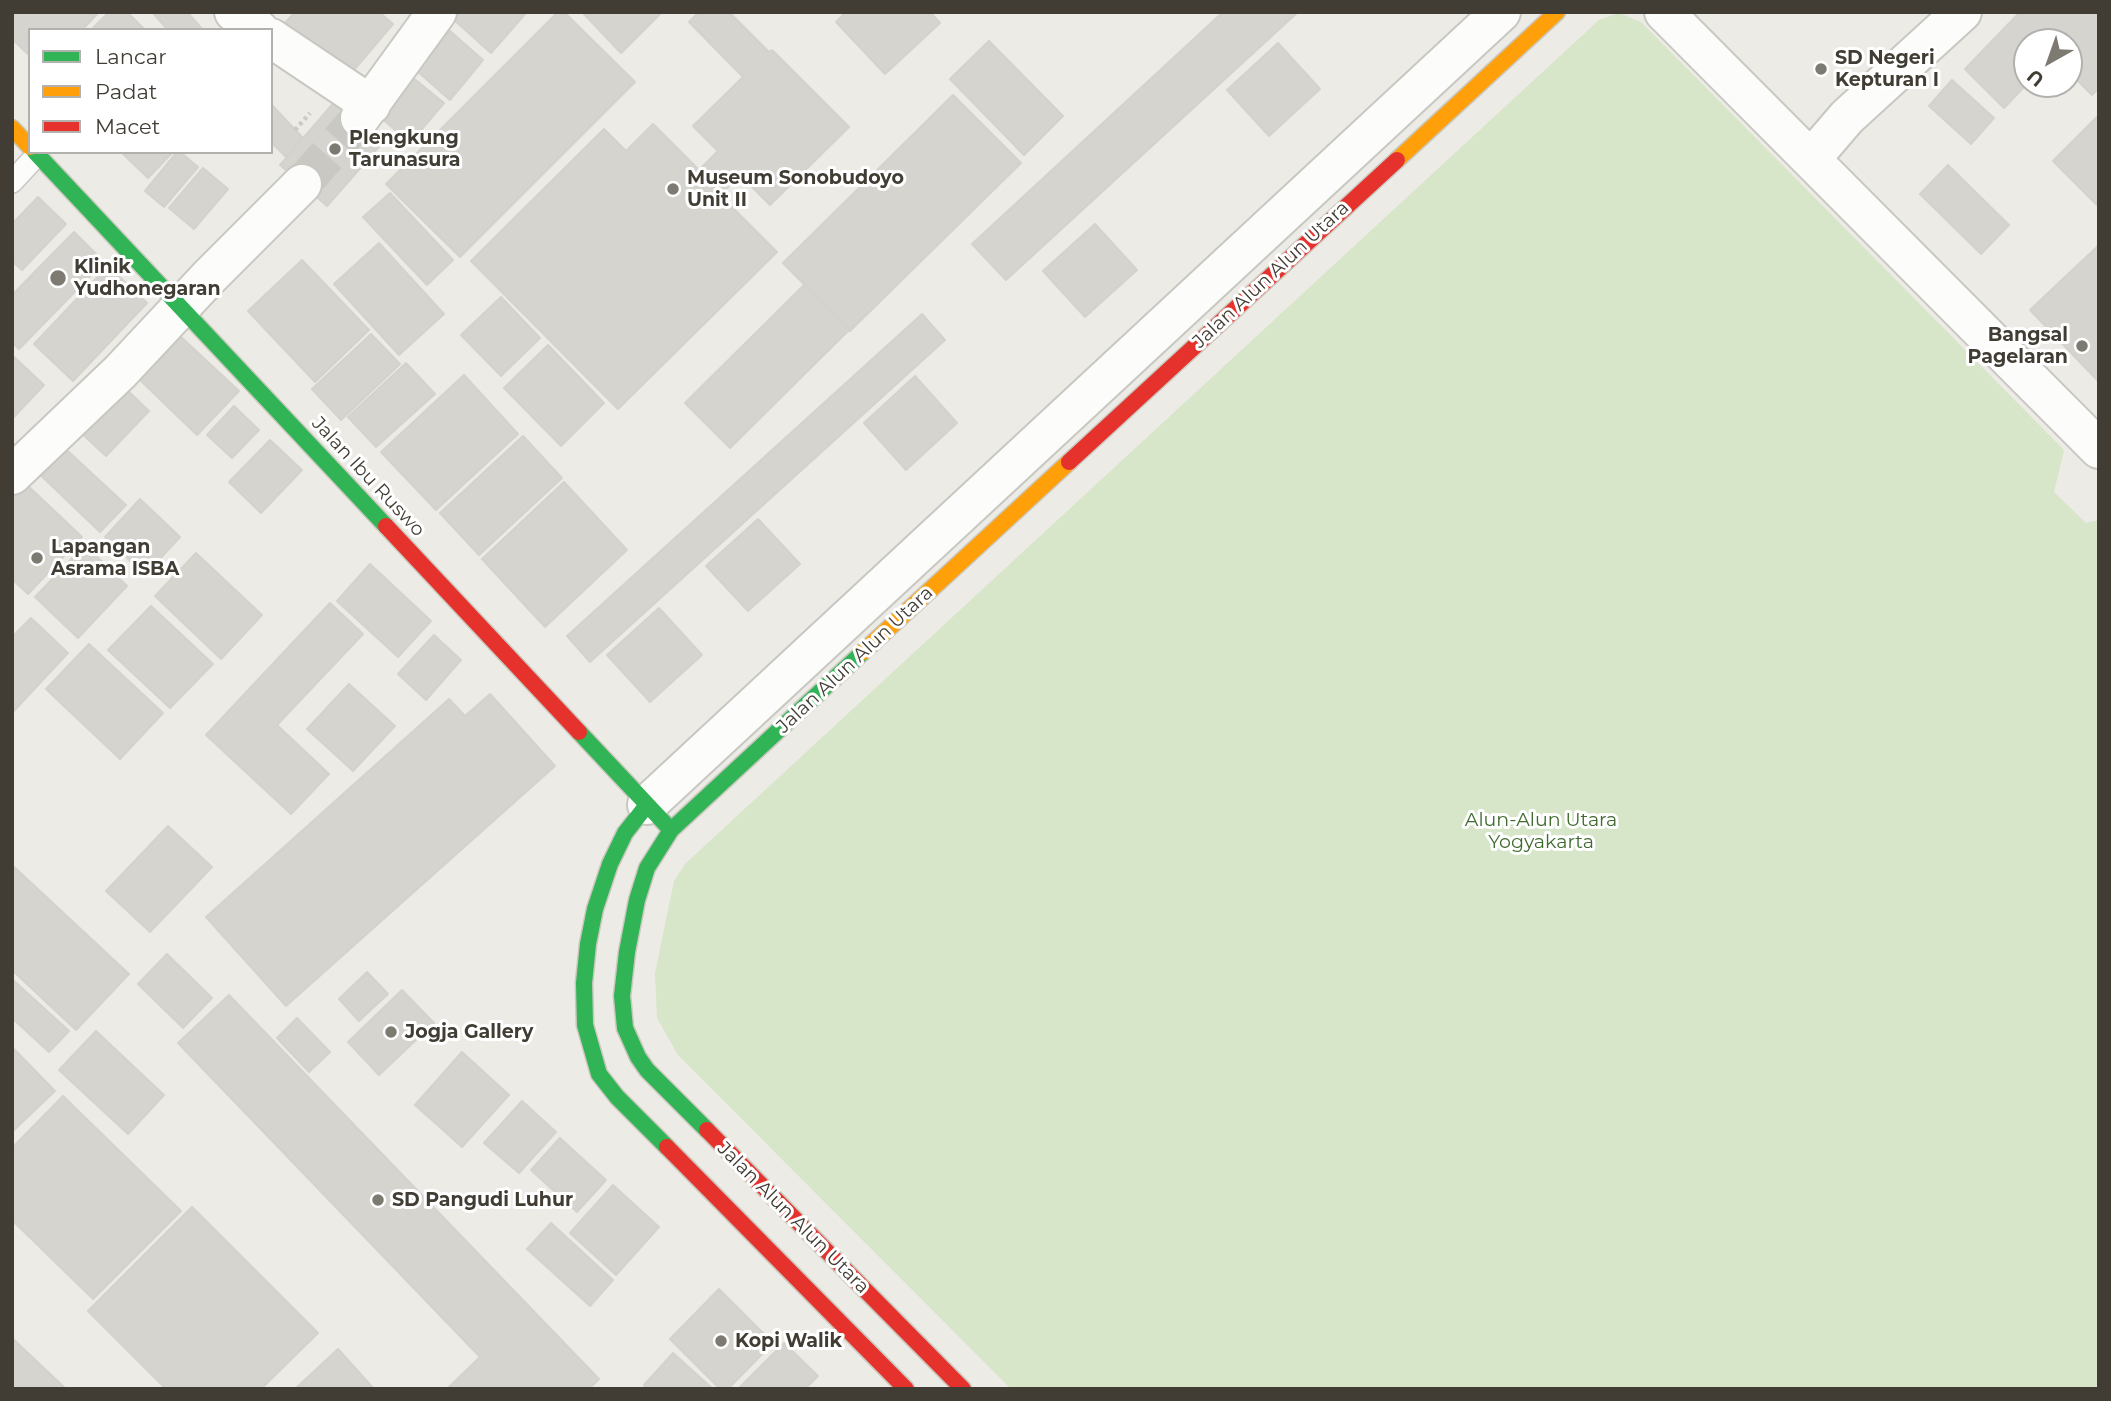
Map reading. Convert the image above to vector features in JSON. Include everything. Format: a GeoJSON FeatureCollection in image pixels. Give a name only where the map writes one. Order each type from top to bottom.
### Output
{"type":"FeatureCollection","features":[{"type":"Feature","properties":{"kind":"street"},"geometry":{"type":"LineString","coordinates":[[234,12],[256,28]]}},
{"type":"Feature","properties":{"kind":"street"},"geometry":{"type":"LineString","coordinates":[[273,40],[365,111],[437,12]]}},
{"type":"Feature","properties":{"kind":"street","name":"Jalan Alun Alun Utara"},"geometry":{"type":"LineString","coordinates":[[963,1389],[617,1097],[599,1074],[585,1025],[584,983],[595,909],[618,846],[632,822],[659,818],[1042,462],[1501,12]]}},
{"type":"Feature","properties":{"kind":"street","name":"Jalan Alun Alun Utara"},"geometry":{"type":"LineString","coordinates":[[1042,462],[1557,12]]}},
{"type":"Feature","properties":{"kind":"street"},"geometry":{"type":"LineString","coordinates":[[1664,12],[2099,449]]}},
{"type":"Feature","properties":{"kind":"street"},"geometry":{"type":"LineString","coordinates":[[1811,159],[1847,117],[1962,12]]}},
{"type":"Feature","properties":{"kind":"street","name":"Jalan Ibu Ruswo"},"geometry":{"type":"LineString","coordinates":[[12,128],[28,145]]}},
{"type":"Feature","properties":{"kind":"street","name":"Jalan Ibu Ruswo"},"geometry":{"type":"LineString","coordinates":[[37,154],[659,818]]}},
{"type":"Feature","properties":{"kind":"street"},"geometry":{"type":"LineString","coordinates":[[12,475],[120,372],[180,307],[302,184]]}},
{"type":"Feature","properties":{"kind":"street","name":"Jalan Alun Alun Utara"},"geometry":{"type":"LineString","coordinates":[[659,818],[658,847],[647,868],[629,939],[622,1012],[630,1043],[647,1070],[801,1254],[906,1389]]}},
{"type":"Feature","properties":{"kind":"lane"},"geometry":{"type":"LineString","coordinates":[[12,181],[32,154]]}},
{"type":"Feature","properties":{"kind":"green space","name":"Alun-Alun Utara Yogyakarta"},"geometry":{"type":"Polygon","coordinates":[[[1619,13],[1641,22],[2064,450],[2054,492],[2086,523],[2099,520],[2099,1386],[2095,1389],[1011,1389],[678,1055],[657,1018],[655,973],[674,881],[686,863],[1599,20],[1619,13]]]}},
{"type":"Feature","properties":{"kind":"building"},"geometry":{"type":"Polygon","coordinates":[[[12,12],[99,12],[84,28],[28,28],[28,54],[12,39],[12,12]]]}},
{"type":"Feature","properties":{"kind":"building"},"geometry":{"type":"Polygon","coordinates":[[[109,12],[127,12],[143,28],[93,28],[109,12]]]}},
{"type":"Feature","properties":{"kind":"building"},"geometry":{"type":"Polygon","coordinates":[[[152,12],[187,12],[201,28],[166,28],[152,12]]]}},
{"type":"Feature","properties":{"kind":"building"},"geometry":{"type":"Polygon","coordinates":[[[295,12],[379,12],[393,24],[348,77],[285,23],[295,12]]]}},
{"type":"Feature","properties":{"kind":"building"},"geometry":{"type":"Polygon","coordinates":[[[459,12],[526,13],[491,53],[453,19],[459,12]]]}},
{"type":"Feature","properties":{"kind":"building"},"geometry":{"type":"Polygon","coordinates":[[[558,12],[564,12],[635,82],[460,257],[386,184],[558,12]]]}},
{"type":"Feature","properties":{"kind":"building"},"geometry":{"type":"Polygon","coordinates":[[[582,12],[662,12],[621,53],[582,12]]]}},
{"type":"Feature","properties":{"kind":"building"},"geometry":{"type":"Polygon","coordinates":[[[699,12],[729,12],[769,52],[772,50],[849,127],[770,205],[740,175],[720,195],[777,252],[618,409],[471,261],[604,129],[626,151],[653,124],[699,170],[718,151],[693,126],[743,77],[689,22],[699,12]]]}},
{"type":"Feature","properties":{"kind":"building"},"geometry":{"type":"Polygon","coordinates":[[[846,12],[930,12],[940,23],[885,74],[836,22],[846,12]]]}},
{"type":"Feature","properties":{"kind":"building"},"geometry":{"type":"Polygon","coordinates":[[[1223,12],[1298,12],[1006,280],[972,244],[1223,12]]]}},
{"type":"Feature","properties":{"kind":"building"},"geometry":{"type":"Polygon","coordinates":[[[2020,12],[2099,12],[2099,88],[2092,95],[2083,86],[2083,28],[2013,28],[2014,98],[2004,108],[1965,69],[2020,12]]]}},
{"type":"Feature","properties":{"kind":"building"},"geometry":{"type":"Polygon","coordinates":[[[450,31],[483,60],[450,100],[417,71],[450,31]]]}},
{"type":"Feature","properties":{"kind":"building"},"geometry":{"type":"Polygon","coordinates":[[[989,41],[1063,116],[1024,155],[950,79],[989,41]]]}},
{"type":"Feature","properties":{"kind":"building"},"geometry":{"type":"Polygon","coordinates":[[[1278,43],[1320,89],[1269,136],[1227,90],[1278,43]]]}},
{"type":"Feature","properties":{"kind":"building"},"geometry":{"type":"Polygon","coordinates":[[[412,77],[444,103],[410,143],[378,115],[412,77]]]}},
{"type":"Feature","properties":{"kind":"building"},"geometry":{"type":"Polygon","coordinates":[[[1952,80],[1994,118],[1971,144],[1929,106],[1952,80]]]}},
{"type":"Feature","properties":{"kind":"building"},"geometry":{"type":"Polygon","coordinates":[[[953,95],[1021,163],[850,331],[783,263],[953,95]]]}},
{"type":"Feature","properties":{"kind":"building","name":"Plengkung Tarunasura"},"geometry":{"type":"Polygon","coordinates":[[[337,99],[385,140],[327,206],[280,165],[337,99]]]}},
{"type":"Feature","properties":{"kind":"building"},"geometry":{"type":"Polygon","coordinates":[[[273,106],[303,138],[286,157],[273,144],[273,106]]]}},
{"type":"Feature","properties":{"kind":"building"},"geometry":{"type":"Polygon","coordinates":[[[2099,115],[2099,207],[2053,161],[2099,115]]]}},
{"type":"Feature","properties":{"kind":"building"},"geometry":{"type":"Polygon","coordinates":[[[123,154],[171,154],[148,178],[123,154]]]}},
{"type":"Feature","properties":{"kind":"building"},"geometry":{"type":"Polygon","coordinates":[[[175,154],[182,154],[198,167],[164,207],[145,191],[175,154]]]}},
{"type":"Feature","properties":{"kind":"building"},"geometry":{"type":"Polygon","coordinates":[[[1948,165],[2009,225],[1981,254],[1920,194],[1948,165]]]}},
{"type":"Feature","properties":{"kind":"building"},"geometry":{"type":"Polygon","coordinates":[[[203,168],[228,189],[194,229],[169,208],[203,168]]]}},
{"type":"Feature","properties":{"kind":"building"},"geometry":{"type":"Polygon","coordinates":[[[390,193],[453,260],[427,285],[363,217],[390,193]]]}},
{"type":"Feature","properties":{"kind":"building"},"geometry":{"type":"Polygon","coordinates":[[[38,197],[66,224],[22,270],[12,261],[12,224],[38,197]]]}},
{"type":"Feature","properties":{"kind":"building"},"geometry":{"type":"Polygon","coordinates":[[[1095,224],[1137,270],[1085,317],[1043,271],[1095,224]]]}},
{"type":"Feature","properties":{"kind":"building","name":"Klinik Yudhonegaran"},"geometry":{"type":"Polygon","coordinates":[[[74,232],[104,262],[19,349],[12,342],[12,295],[74,232]]]}},
{"type":"Feature","properties":{"kind":"building"},"geometry":{"type":"Polygon","coordinates":[[[379,243],[444,314],[399,355],[334,284],[379,243]]]}},
{"type":"Feature","properties":{"kind":"building","name":"Bangsal Pagelaran"},"geometry":{"type":"Polygon","coordinates":[[[2099,245],[2099,382],[2030,310],[2099,245]]]}},
{"type":"Feature","properties":{"kind":"building"},"geometry":{"type":"Polygon","coordinates":[[[302,260],[369,330],[315,382],[248,311],[302,260]]]}},
{"type":"Feature","properties":{"kind":"building"},"geometry":{"type":"Polygon","coordinates":[[[108,266],[147,303],[73,381],[34,344],[108,266]]]}},
{"type":"Feature","properties":{"kind":"building"},"geometry":{"type":"Polygon","coordinates":[[[804,285],[849,330],[730,448],[685,403],[804,285]]]}},
{"type":"Feature","properties":{"kind":"building"},"geometry":{"type":"Polygon","coordinates":[[[501,297],[540,338],[501,376],[461,335],[501,297]]]}},
{"type":"Feature","properties":{"kind":"building"},"geometry":{"type":"Polygon","coordinates":[[[922,314],[945,340],[590,662],[567,636],[922,314]]]}},
{"type":"Feature","properties":{"kind":"building"},"geometry":{"type":"Polygon","coordinates":[[[371,334],[400,364],[341,420],[312,389],[371,334]]]}},
{"type":"Feature","properties":{"kind":"building"},"geometry":{"type":"Polygon","coordinates":[[[181,337],[239,391],[197,435],[140,380],[181,337]]]}},
{"type":"Feature","properties":{"kind":"building"},"geometry":{"type":"Polygon","coordinates":[[[548,345],[604,403],[561,446],[504,388],[548,345]]]}},
{"type":"Feature","properties":{"kind":"building"},"geometry":{"type":"Polygon","coordinates":[[[12,355],[44,385],[12,419],[12,355]]]}},
{"type":"Feature","properties":{"kind":"building"},"geometry":{"type":"Polygon","coordinates":[[[406,363],[435,394],[376,447],[348,417],[406,363]]]}},
{"type":"Feature","properties":{"kind":"building"},"geometry":{"type":"Polygon","coordinates":[[[464,375],[518,434],[436,510],[381,452],[464,375]]]}},
{"type":"Feature","properties":{"kind":"building"},"geometry":{"type":"Polygon","coordinates":[[[915,376],[957,423],[906,470],[864,423],[915,376]]]}},
{"type":"Feature","properties":{"kind":"building"},"geometry":{"type":"Polygon","coordinates":[[[124,387],[149,411],[106,456],[81,433],[124,387]]]}},
{"type":"Feature","properties":{"kind":"building"},"geometry":{"type":"Polygon","coordinates":[[[234,406],[259,430],[232,458],[207,435],[234,406]]]}},
{"type":"Feature","properties":{"kind":"building"},"geometry":{"type":"Polygon","coordinates":[[[523,436],[562,478],[479,555],[440,513],[523,436]]]}},
{"type":"Feature","properties":{"kind":"building"},"geometry":{"type":"Polygon","coordinates":[[[56,440],[126,505],[100,532],[31,466],[56,440]]]}},
{"type":"Feature","properties":{"kind":"building"},"geometry":{"type":"Polygon","coordinates":[[[270,440],[302,470],[261,513],[229,482],[270,440]]]}},
{"type":"Feature","properties":{"kind":"building"},"geometry":{"type":"Polygon","coordinates":[[[564,482],[627,550],[545,627],[482,559],[564,482]]]}},
{"type":"Feature","properties":{"kind":"building","name":"Lapangan Asrama ISBA"},"geometry":{"type":"Polygon","coordinates":[[[25,483],[82,537],[28,594],[12,579],[12,496],[25,483]]]}},
{"type":"Feature","properties":{"kind":"building"},"geometry":{"type":"Polygon","coordinates":[[[140,499],[180,537],[145,575],[105,537],[140,499]]]}},
{"type":"Feature","properties":{"kind":"building"},"geometry":{"type":"Polygon","coordinates":[[[758,519],[800,564],[748,611],[706,566],[758,519]]]}},
{"type":"Feature","properties":{"kind":"building"},"geometry":{"type":"Polygon","coordinates":[[[85,545],[127,586],[78,638],[35,597],[85,545]]]}},
{"type":"Feature","properties":{"kind":"building"},"geometry":{"type":"Polygon","coordinates":[[[196,553],[262,615],[221,659],[155,596],[196,553]]]}},
{"type":"Feature","properties":{"kind":"building"},"geometry":{"type":"Polygon","coordinates":[[[370,564],[431,621],[398,657],[337,601],[370,564]]]}},
{"type":"Feature","properties":{"kind":"building"},"geometry":{"type":"Polygon","coordinates":[[[330,603],[363,634],[277,725],[329,774],[291,814],[206,735],[330,603]]]}},
{"type":"Feature","properties":{"kind":"building"},"geometry":{"type":"Polygon","coordinates":[[[151,606],[213,664],[170,708],[108,650],[151,606]]]}},
{"type":"Feature","properties":{"kind":"building"},"geometry":{"type":"Polygon","coordinates":[[[659,608],[702,655],[650,702],[607,655],[659,608]]]}},
{"type":"Feature","properties":{"kind":"building"},"geometry":{"type":"Polygon","coordinates":[[[31,618],[68,653],[12,713],[12,637],[31,618]]]}},
{"type":"Feature","properties":{"kind":"building"},"geometry":{"type":"Polygon","coordinates":[[[434,635],[461,660],[426,700],[398,674],[434,635]]]}},
{"type":"Feature","properties":{"kind":"building"},"geometry":{"type":"Polygon","coordinates":[[[89,644],[163,713],[120,759],[46,689],[89,644]]]}},
{"type":"Feature","properties":{"kind":"building"},"geometry":{"type":"Polygon","coordinates":[[[349,684],[395,726],[353,771],[307,729],[349,684]]]}},
{"type":"Feature","properties":{"kind":"building"},"geometry":{"type":"Polygon","coordinates":[[[490,694],[555,766],[286,1006],[206,917],[449,699],[465,716],[490,694]]]}},
{"type":"Feature","properties":{"kind":"building"},"geometry":{"type":"Polygon","coordinates":[[[168,826],[212,867],[150,932],[106,891],[168,826]]]}},
{"type":"Feature","properties":{"kind":"building"},"geometry":{"type":"Polygon","coordinates":[[[12,865],[129,974],[76,1030],[12,970],[12,865]]]}},
{"type":"Feature","properties":{"kind":"building"},"geometry":{"type":"Polygon","coordinates":[[[167,954],[212,998],[183,1028],[138,984],[167,954]]]}},
{"type":"Feature","properties":{"kind":"building"},"geometry":{"type":"Polygon","coordinates":[[[367,972],[388,994],[359,1021],[339,999],[367,972]]]}},
{"type":"Feature","properties":{"kind":"building"},"geometry":{"type":"Polygon","coordinates":[[[12,979],[69,1031],[49,1052],[12,1018],[12,979]]]}},
{"type":"Feature","properties":{"kind":"building","name":"Jogja Gallery"},"geometry":{"type":"Polygon","coordinates":[[[402,990],[434,1023],[379,1075],[348,1042],[402,990]]]}},
{"type":"Feature","properties":{"kind":"building","name":"SD Pangudi Luhur"},"geometry":{"type":"Polygon","coordinates":[[[229,995],[599,1379],[589,1389],[447,1389],[480,1357],[178,1043],[229,995]]]}},
{"type":"Feature","properties":{"kind":"building"},"geometry":{"type":"Polygon","coordinates":[[[297,1018],[330,1052],[309,1072],[277,1038],[297,1018]]]}},
{"type":"Feature","properties":{"kind":"building"},"geometry":{"type":"Polygon","coordinates":[[[96,1031],[164,1095],[128,1134],[59,1070],[96,1031]]]}},
{"type":"Feature","properties":{"kind":"building"},"geometry":{"type":"Polygon","coordinates":[[[12,1047],[55,1091],[12,1132],[12,1047]]]}},
{"type":"Feature","properties":{"kind":"building"},"geometry":{"type":"Polygon","coordinates":[[[462,1052],[509,1095],[462,1147],[415,1105],[462,1052]]]}},
{"type":"Feature","properties":{"kind":"building"},"geometry":{"type":"Polygon","coordinates":[[[63,1096],[181,1211],[93,1299],[12,1220],[12,1148],[63,1096]]]}},
{"type":"Feature","properties":{"kind":"building"},"geometry":{"type":"Polygon","coordinates":[[[522,1101],[556,1132],[519,1173],[484,1143],[522,1101]]]}},
{"type":"Feature","properties":{"kind":"building"},"geometry":{"type":"Polygon","coordinates":[[[560,1138],[606,1180],[577,1212],[531,1170],[560,1138]]]}},
{"type":"Feature","properties":{"kind":"building"},"geometry":{"type":"Polygon","coordinates":[[[613,1185],[659,1227],[616,1275],[570,1233],[613,1185]]]}},
{"type":"Feature","properties":{"kind":"building"},"geometry":{"type":"Polygon","coordinates":[[[192,1207],[318,1333],[261,1389],[166,1389],[88,1311],[192,1207]]]}},
{"type":"Feature","properties":{"kind":"building"},"geometry":{"type":"Polygon","coordinates":[[[551,1223],[613,1280],[590,1306],[527,1249],[551,1223]]]}},
{"type":"Feature","properties":{"kind":"building","name":"Kopi Walik"},"geometry":{"type":"Polygon","coordinates":[[[719,1289],[773,1343],[728,1389],[720,1389],[670,1339],[719,1289]]]}},
{"type":"Feature","properties":{"kind":"building"},"geometry":{"type":"Polygon","coordinates":[[[12,1338],[66,1389],[12,1389],[12,1338]]]}},
{"type":"Feature","properties":{"kind":"building"},"geometry":{"type":"Polygon","coordinates":[[[784,1343],[818,1376],[805,1389],[738,1389],[784,1343]]]}},
{"type":"Feature","properties":{"kind":"building"},"geometry":{"type":"Polygon","coordinates":[[[338,1349],[374,1389],[295,1389],[338,1349]]]}},
{"type":"Feature","properties":{"kind":"building"},"geometry":{"type":"Polygon","coordinates":[[[673,1353],[713,1389],[648,1389],[644,1385],[673,1353]]]}},
{"type":"Feature","properties":{"kind":"tunnel"},"geometry":{"type":"LineString","coordinates":[[302,184],[360,118]]}},
{"type":"Feature","properties":{"kind":"traffic: fast"},"geometry":{"type":"LineString","coordinates":[[37,154],[386,526]]}},
{"type":"Feature","properties":{"kind":"traffic: fast"},"geometry":{"type":"LineString","coordinates":[[707,1130],[647,1070],[625,1028],[622,996],[627,952],[637,900],[647,868],[671,830],[863,652]]}},
{"type":"Feature","properties":{"kind":"traffic: fast"},"geometry":{"type":"LineString","coordinates":[[579,732],[671,830]]}},
{"type":"Feature","properties":{"kind":"traffic: fast"},"geometry":{"type":"LineString","coordinates":[[647,805],[625,833],[610,864],[595,909],[584,983],[585,1025],[599,1074],[617,1097],[667,1147]]}},
{"type":"Feature","properties":{"kind":"traffic: slow"},"geometry":{"type":"LineString","coordinates":[[1397,160],[1557,12]]}},
{"type":"Feature","properties":{"kind":"traffic: slow"},"geometry":{"type":"LineString","coordinates":[[12,128],[28,145]]}},
{"type":"Feature","properties":{"kind":"traffic: slow"},"geometry":{"type":"LineString","coordinates":[[863,652],[1069,462]]}},
{"type":"Feature","properties":{"kind":"traffic: jam"},"geometry":{"type":"LineString","coordinates":[[1069,462],[1397,160]]}},
{"type":"Feature","properties":{"kind":"traffic: jam"},"geometry":{"type":"LineString","coordinates":[[386,526],[579,732]]}},
{"type":"Feature","properties":{"kind":"traffic: jam"},"geometry":{"type":"LineString","coordinates":[[707,1130],[963,1389]]}},
{"type":"Feature","properties":{"kind":"traffic: jam"},"geometry":{"type":"LineString","coordinates":[[667,1147],[906,1389]]}},
{"type":"Feature","properties":{"kind":"place","name":"SD Negeri Kepturan I"},"geometry":{"type":"Point","coordinates":[1821,69]}},
{"type":"Feature","properties":{"kind":"place","name":"Plengkung Tarunasura"},"geometry":{"type":"Point","coordinates":[335,149]}},
{"type":"Feature","properties":{"kind":"place","name":"Museum Sonobudoyo Unit II"},"geometry":{"type":"Point","coordinates":[673,189]}},
{"type":"Feature","properties":{"kind":"place","name":"Klinik Yudhonegaran"},"geometry":{"type":"Point","coordinates":[58,278]}},
{"type":"Feature","properties":{"kind":"place","name":"Bangsal Pagelaran"},"geometry":{"type":"Point","coordinates":[2082,346]}},
{"type":"Feature","properties":{"kind":"place","name":"Lapangan Asrama ISBA"},"geometry":{"type":"Point","coordinates":[37,558]}},
{"type":"Feature","properties":{"kind":"place","name":"Jogja Gallery"},"geometry":{"type":"Point","coordinates":[391,1032]}},
{"type":"Feature","properties":{"kind":"place","name":"SD Pangudi Luhur"},"geometry":{"type":"Point","coordinates":[378,1200]}},
{"type":"Feature","properties":{"kind":"place","name":"Kopi Walik"},"geometry":{"type":"Point","coordinates":[721,1341]}}]}
